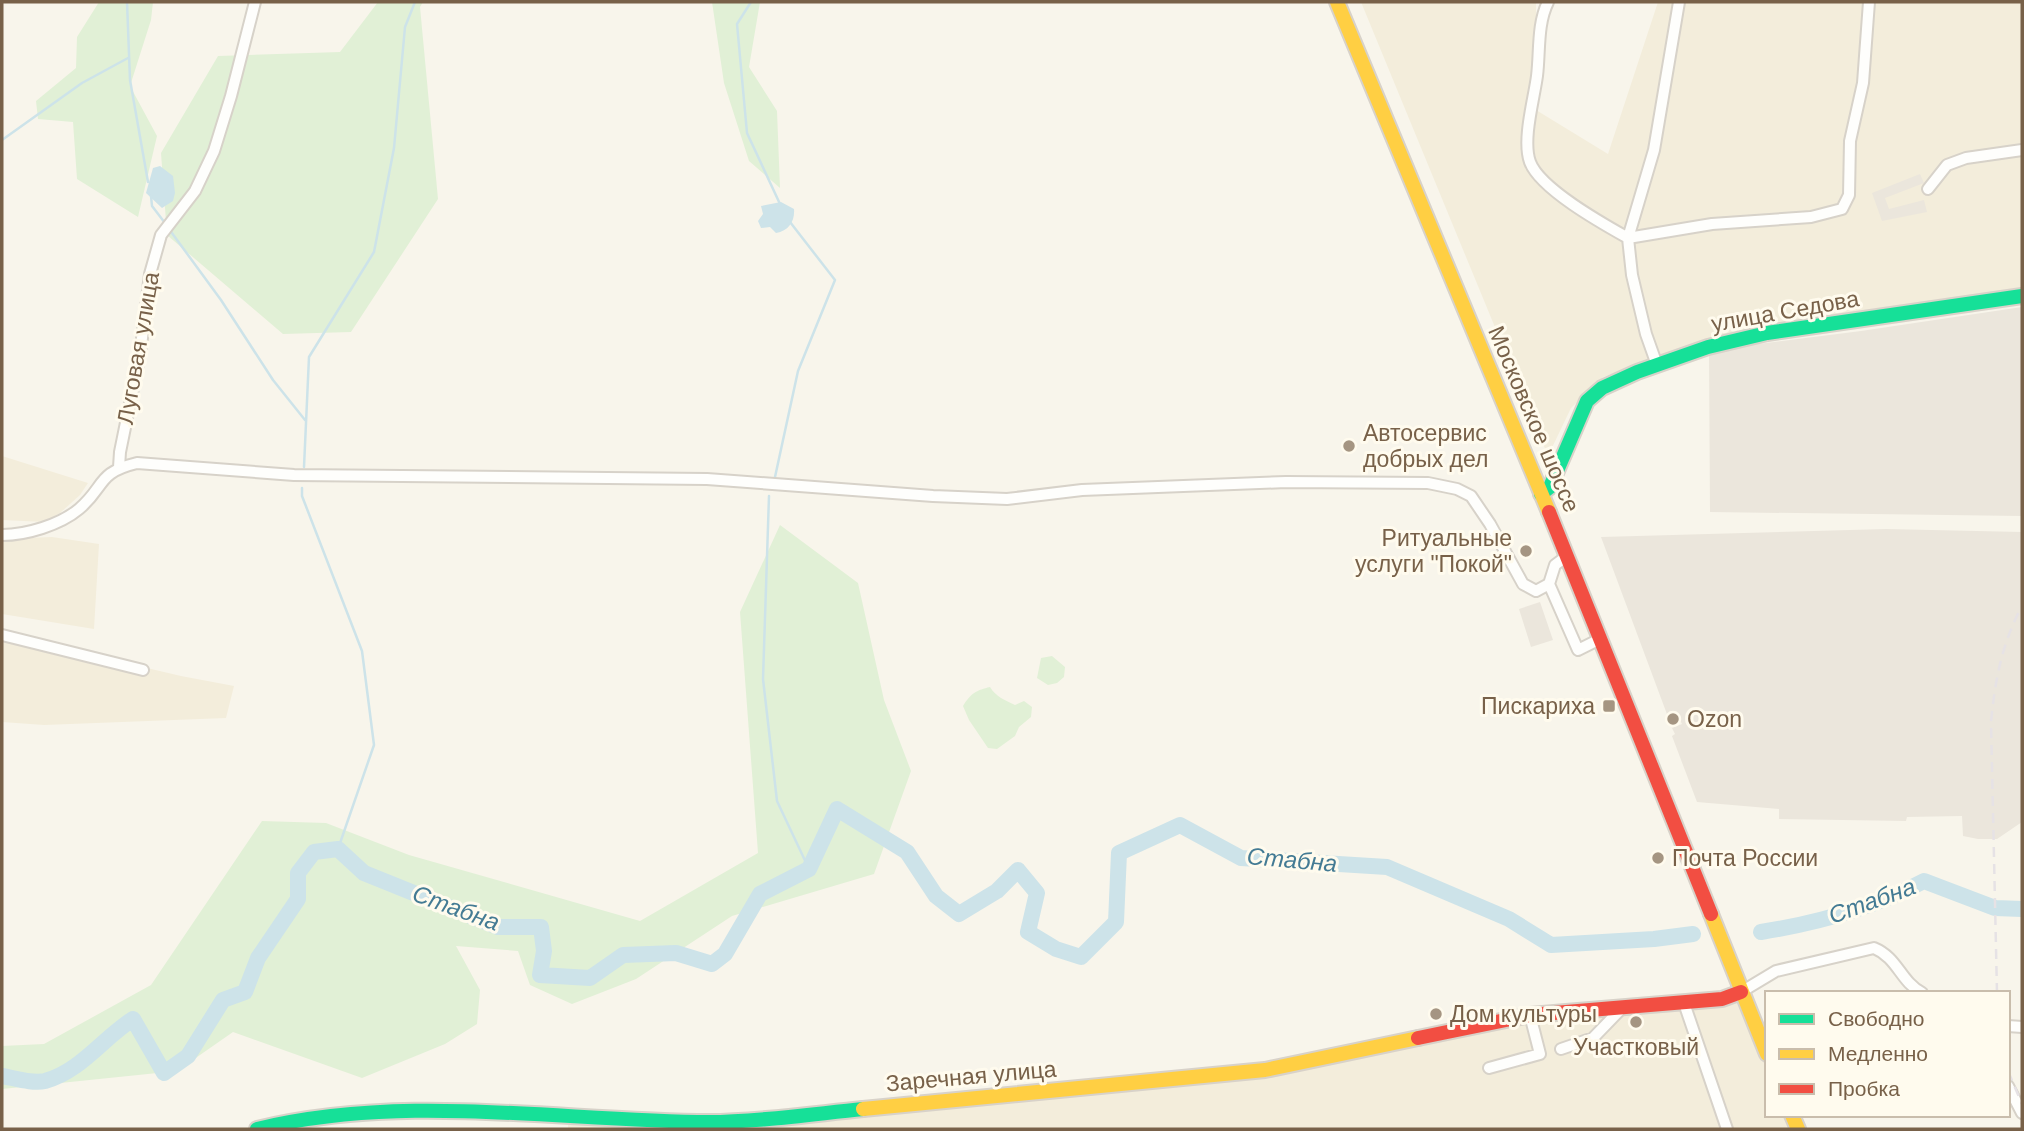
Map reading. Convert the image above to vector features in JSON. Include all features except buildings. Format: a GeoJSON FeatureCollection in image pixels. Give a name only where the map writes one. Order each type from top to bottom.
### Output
{"type":"FeatureCollection","features":[{"type":"Feature","properties":{"kind":"street","name":"Луговая улица"},"geometry":{"type":"LineString","coordinates":[[119,467],[140,354],[150,274],[163,231],[195,191],[214,150],[256,2]]}},
{"type":"Feature","properties":{"kind":"street","name":"Московское шоссе"},"geometry":{"type":"LineString","coordinates":[[1337,2],[1601,639],[1738,985]]}},
{"type":"Feature","properties":{"kind":"street"},"geometry":{"type":"LineString","coordinates":[[1548,2],[1541,23],[1529,131],[1531,163],[1553,190],[1628,238],[1712,224],[1811,217],[1842,209],[1849,195],[1850,141],[1863,83],[1868,2]]}},
{"type":"Feature","properties":{"kind":"street"},"geometry":{"type":"LineString","coordinates":[[1657,365],[1646,334],[1632,275],[1628,238],[1654,150],[1679,2]]}},
{"type":"Feature","properties":{"kind":"street"},"geometry":{"type":"LineString","coordinates":[[1928,189],[1947,164],[1966,158],[2022,150]]}},
{"type":"Feature","properties":{"kind":"street","name":"улица Седова"},"geometry":{"type":"LineString","coordinates":[[1541,494],[1550,487],[1587,401],[1602,388],[1657,365],[1708,347],[1767,333],[2022,296]]}},
{"type":"Feature","properties":{"kind":"street"},"geometry":{"type":"LineString","coordinates":[[2,535],[11,535],[63,520],[80,509],[104,477],[119,467],[137,463],[294,475],[707,479],[1007,499],[1082,490],[1219,484],[1429,483],[1457,489],[1471,496],[1490,524],[1523,584],[1536,591],[1549,584]]}},
{"type":"Feature","properties":{"kind":"street"},"geometry":{"type":"LineString","coordinates":[[1567,556],[1555,565],[1549,584],[1578,650],[1601,639]]}},
{"type":"Feature","properties":{"kind":"street"},"geometry":{"type":"LineString","coordinates":[[2,635],[143,670]]}},
{"type":"Feature","properties":{"kind":"street"},"geometry":{"type":"LineString","coordinates":[[1765,1049],[1738,985],[1776,971],[1874,948],[1887,953],[1913,988],[1918,991]]}},
{"type":"Feature","properties":{"kind":"street","name":"Заречная улица"},"geometry":{"type":"LineString","coordinates":[[257,1129],[286,1122],[385,1112],[453,1110],[712,1122],[877,1108],[1265,1070],[1530,1015],[1722,999],[1738,985]]}},
{"type":"Feature","properties":{"kind":"street"},"geometry":{"type":"LineString","coordinates":[[1684,1003],[1727,1129]]}},
{"type":"Feature","properties":{"kind":"street"},"geometry":{"type":"LineString","coordinates":[[1561,1049],[1593,1038],[1622,1008]]}},
{"type":"Feature","properties":{"kind":"street"},"geometry":{"type":"LineString","coordinates":[[1489,1068],[1540,1054],[1530,1015]]}},
{"type":"Feature","properties":{"kind":"street"},"geometry":{"type":"LineString","coordinates":[[2010,1090],[2022,1113]]}},
{"type":"Feature","properties":{"kind":"shaded area"},"geometry":{"type":"Polygon","coordinates":[[[1361,2],[1536,2],[1536,110],[1608,154],[1658,2],[2022,2],[2022,288],[1872,309],[1720,335],[1603,377],[1571,408],[1548,456],[1361,2]]]}},
{"type":"Feature","properties":{"kind":"shaded area"},"geometry":{"type":"Polygon","coordinates":[[[1920,174],[1924,183],[1885,198],[1889,209],[1924,200],[1927,212],[1882,221],[1872,193],[1920,174]]]}},
{"type":"Feature","properties":{"kind":"shaded area"},"geometry":{"type":"Polygon","coordinates":[[[2022,307],[2022,516],[1710,512],[1709,350],[2022,307]]]}},
{"type":"Feature","properties":{"kind":"shaded area"},"geometry":{"type":"Polygon","coordinates":[[[2,456],[88,483],[80,495],[45,522],[2,520],[2,456]]]}},
{"type":"Feature","properties":{"kind":"shaded area"},"geometry":{"type":"Polygon","coordinates":[[[1886,529],[2022,532],[2022,822],[1997,839],[1978,839],[1963,836],[1962,816],[1907,817],[1906,821],[1779,819],[1779,809],[1697,802],[1672,736],[1675,734],[1672,728],[1682,724],[1671,725],[1601,537],[1886,529]]]}},
{"type":"Feature","properties":{"kind":"shaded area"},"geometry":{"type":"Polygon","coordinates":[[[52,537],[99,544],[94,629],[2,614],[2,539],[52,537]]]}},
{"type":"Feature","properties":{"kind":"shaded area"},"geometry":{"type":"Polygon","coordinates":[[[1540,602],[1553,640],[1531,647],[1519,609],[1540,602]]]}},
{"type":"Feature","properties":{"kind":"shaded area"},"geometry":{"type":"Polygon","coordinates":[[[2,634],[234,686],[226,718],[44,725],[2,722],[2,634]]]}},
{"type":"Feature","properties":{"kind":"shaded area"},"geometry":{"type":"Polygon","coordinates":[[[1738,999],[1765,1064],[1765,1117],[1787,1117],[1792,1129],[568,1129],[568,1125],[892,1111],[1266,1076],[1534,1020],[1738,999]]]}},
{"type":"Feature","properties":{"kind":"green space"},"geometry":{"type":"Polygon","coordinates":[[[99,2],[153,2],[151,20],[130,86],[157,136],[138,217],[77,179],[73,122],[38,119],[36,101],[76,68],[77,37],[99,2]]]}},
{"type":"Feature","properties":{"kind":"green space"},"geometry":{"type":"Polygon","coordinates":[[[378,2],[423,2],[420,7],[438,199],[351,332],[283,334],[167,235],[161,153],[218,56],[340,52],[378,2]]]}},
{"type":"Feature","properties":{"kind":"green space"},"geometry":{"type":"Polygon","coordinates":[[[712,2],[760,2],[749,67],[777,111],[780,188],[749,161],[724,83],[712,2]]]}},
{"type":"Feature","properties":{"kind":"green space"},"geometry":{"type":"Polygon","coordinates":[[[780,525],[858,583],[884,700],[911,771],[874,874],[732,916],[636,979],[572,1004],[530,985],[518,951],[456,946],[480,990],[477,1024],[445,1044],[362,1078],[233,1032],[177,1071],[2,1089],[2,1046],[44,1044],[151,985],[262,821],[326,823],[409,855],[640,921],[758,853],[740,612],[780,525]]]}},
{"type":"Feature","properties":{"kind":"green space"},"geometry":{"type":"Polygon","coordinates":[[[1052,656],[1065,667],[1064,677],[1057,683],[1048,685],[1037,678],[1041,658],[1052,656]]]}},
{"type":"Feature","properties":{"kind":"green space"},"geometry":{"type":"Polygon","coordinates":[[[990,687],[998,696],[1015,705],[1024,701],[1032,707],[1031,717],[1019,727],[1015,736],[997,749],[988,748],[963,706],[975,693],[990,687]]]}},
{"type":"Feature","properties":{"kind":"water"},"geometry":{"type":"Polygon","coordinates":[[[160,166],[173,176],[175,193],[173,201],[162,208],[146,193],[153,168],[160,166]]]}},
{"type":"Feature","properties":{"kind":"water"},"geometry":{"type":"Polygon","coordinates":[[[781,202],[794,209],[790,225],[776,233],[770,227],[761,228],[758,221],[763,214],[761,206],[781,202]]]}},
{"type":"Feature","properties":{"kind":"waterway"},"geometry":{"type":"LineString","coordinates":[[127,2],[130,80],[148,182]]}},
{"type":"Feature","properties":{"kind":"waterway"},"geometry":{"type":"LineString","coordinates":[[304,467],[309,357],[374,252],[394,148],[405,27],[415,2]]}},
{"type":"Feature","properties":{"kind":"waterway"},"geometry":{"type":"LineString","coordinates":[[751,2],[737,24],[747,133],[780,204]]}},
{"type":"Feature","properties":{"kind":"waterway"},"geometry":{"type":"LineString","coordinates":[[2,140],[82,83],[128,58]]}},
{"type":"Feature","properties":{"kind":"waterway"},"geometry":{"type":"LineString","coordinates":[[151,196],[152,206],[165,223]]}},
{"type":"Feature","properties":{"kind":"waterway"},"geometry":{"type":"LineString","coordinates":[[775,477],[798,371],[835,280],[790,222]]}},
{"type":"Feature","properties":{"kind":"waterway"},"geometry":{"type":"LineString","coordinates":[[169,229],[221,300],[273,380],[305,420]]}},
{"type":"Feature","properties":{"kind":"waterway"},"geometry":{"type":"LineString","coordinates":[[302,488],[302,496],[362,651],[374,745],[338,849]]}},
{"type":"Feature","properties":{"kind":"waterway"},"geometry":{"type":"LineString","coordinates":[[769,496],[763,679],[777,801],[809,869]]}},
{"type":"Feature","properties":{"kind":"waterway","name":"Стабна"},"geometry":{"type":"LineString","coordinates":[[2,1076],[35,1082],[58,1076],[81,1062],[133,1019],[164,1073],[188,1056],[223,1000],[245,992],[258,958],[298,899],[298,873],[314,852],[338,849],[364,873],[498,927],[541,927],[544,951],[540,975],[590,978],[623,955],[676,953],[712,964],[725,954],[760,894],[809,869],[837,809],[907,852],[936,896],[959,914],[997,891],[1018,870],[1037,893],[1028,932],[1056,949],[1081,957],[1116,922],[1119,853],[1180,825],[1241,858],[1387,867],[1509,919],[1551,945],[1693,934]]}},
{"type":"Feature","properties":{"kind":"waterway","name":"Стабна"},"geometry":{"type":"LineString","coordinates":[[1761,932],[1845,913],[1905,891],[1924,881],[1995,908],[2022,909]]}},
{"type":"Feature","properties":{"kind":"railway"},"geometry":{"type":"LineString","coordinates":[[1997,991],[1991,722],[2000,662],[2022,606]]}},
{"type":"Feature","properties":{"kind":"railway"},"geometry":{"type":"LineString","coordinates":[[2010,1076],[2022,1104]]}},
{"type":"Feature","properties":{"kind":"traffic: fast"},"geometry":{"type":"LineString","coordinates":[[1541,494],[1550,487],[1587,401],[1602,388],[1637,372],[1708,347],[1767,333],[2022,296]]}},
{"type":"Feature","properties":{"kind":"traffic: fast"},"geometry":{"type":"LineString","coordinates":[[257,1129],[313,1118],[426,1111],[728,1122],[863,1109]]}},
{"type":"Feature","properties":{"kind":"traffic: slow"},"geometry":{"type":"LineString","coordinates":[[1337,2],[1549,512]]}},
{"type":"Feature","properties":{"kind":"traffic: slow"},"geometry":{"type":"LineString","coordinates":[[1711,914],[1765,1049]]}},
{"type":"Feature","properties":{"kind":"traffic: slow"},"geometry":{"type":"LineString","coordinates":[[863,1109],[1265,1070],[1418,1038]]}},
{"type":"Feature","properties":{"kind":"traffic: slow"},"geometry":{"type":"LineString","coordinates":[[1793,1117],[1798,1129]]}},
{"type":"Feature","properties":{"kind":"traffic: jam"},"geometry":{"type":"LineString","coordinates":[[1549,512],[1711,914]]}},
{"type":"Feature","properties":{"kind":"traffic: jam"},"geometry":{"type":"LineString","coordinates":[[1418,1038],[1530,1015],[1722,999],[1741,992]]}},
{"type":"Feature","properties":{"kind":"place","name":"Автосервис добрых дел"},"geometry":{"type":"Point","coordinates":[1349,446]}},
{"type":"Feature","properties":{"kind":"place","name":"Ритуальные услуги \"Покой\""},"geometry":{"type":"Point","coordinates":[1526,551]}},
{"type":"Feature","properties":{"kind":"place","name":"Пискариха"},"geometry":{"type":"Point","coordinates":[1609,706]}},
{"type":"Feature","properties":{"kind":"place","name":"Ozon"},"geometry":{"type":"Point","coordinates":[1673,719]}},
{"type":"Feature","properties":{"kind":"place","name":"Почта России"},"geometry":{"type":"Point","coordinates":[1658,858]}},
{"type":"Feature","properties":{"kind":"place","name":"Дом культуры"},"geometry":{"type":"Point","coordinates":[1436,1014]}},
{"type":"Feature","properties":{"kind":"place","name":"Участковый"},"geometry":{"type":"Point","coordinates":[1636,1022]}}]}
